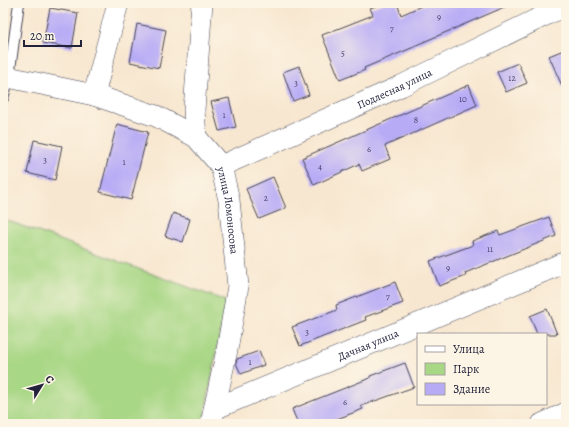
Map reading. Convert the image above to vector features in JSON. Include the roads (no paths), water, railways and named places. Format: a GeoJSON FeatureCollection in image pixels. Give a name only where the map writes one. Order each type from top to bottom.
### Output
{"type":"FeatureCollection","features":[{"type":"Feature","properties":{"kind":"street"},"geometry":{"type":"LineString","coordinates":[[94,95],[118,3]]}},
{"type":"Feature","properties":{"kind":"street"},"geometry":{"type":"LineString","coordinates":[[196,137],[194,110],[202,3]]}},
{"type":"Feature","properties":{"kind":"street","name":"Подлесная улица"},"geometry":{"type":"LineString","coordinates":[[221,166],[401,86],[566,6]]}},
{"type":"Feature","properties":{"kind":"street","name":"улица Ломоносова"},"geometry":{"type":"LineString","coordinates":[[6,77],[94,95],[156,116],[196,137],[221,166],[229,200],[238,286],[227,350],[212,416]]}},
{"type":"Feature","properties":{"kind":"street","name":"Дачная улица"},"geometry":{"type":"LineString","coordinates":[[212,416],[566,262]]}},
{"type":"Feature","properties":{"kind":"street"},"geometry":{"type":"LineString","coordinates":[[542,424],[566,413]]}},
{"type":"Feature","properties":{"kind":"lane"},"geometry":{"type":"LineString","coordinates":[[3,98],[19,3]]}}]}
